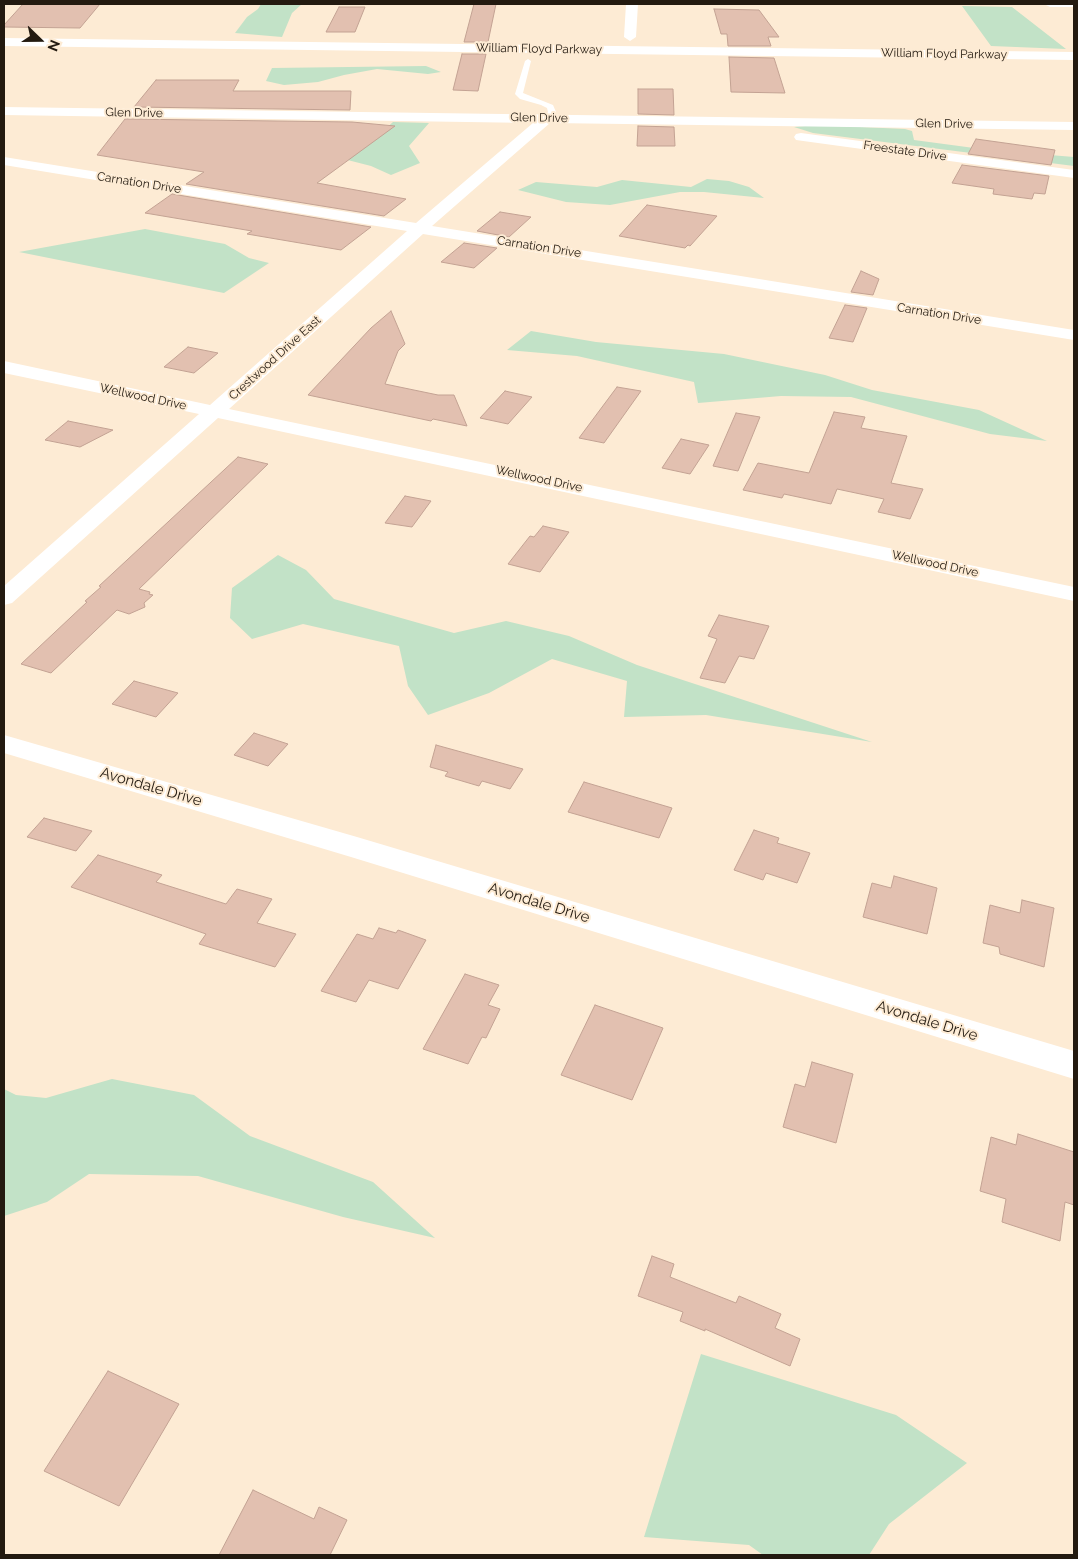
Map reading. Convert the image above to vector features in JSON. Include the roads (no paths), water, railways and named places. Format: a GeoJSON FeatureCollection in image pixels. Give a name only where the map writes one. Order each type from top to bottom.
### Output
{"type":"FeatureCollection","features":[{"type":"Feature","properties":{"kind":"main road"},"geometry":{"type":"LineString","coordinates":[[630,37],[632,4]]}},
{"type":"Feature","properties":{"kind":"main road"},"geometry":{"type":"LineString","coordinates":[[1050,4],[1074,4]]}},
{"type":"Feature","properties":{"kind":"main road","name":"William Floyd Parkway"},"geometry":{"type":"LineString","coordinates":[[4,42],[1074,56]]}},
{"type":"Feature","properties":{"kind":"main road","name":"William Floyd Parkway"},"geometry":{"type":"LineString","coordinates":[[4,54],[1074,68]]}},
{"type":"Feature","properties":{"kind":"main road","name":"Glen Drive"},"geometry":{"type":"LineString","coordinates":[[4,112],[1074,126]]}},
{"type":"Feature","properties":{"kind":"main road","name":"Crestwood Drive East"},"geometry":{"type":"LineString","coordinates":[[4,598],[419,229],[547,118]]}},
{"type":"Feature","properties":{"kind":"main road","name":"Freestate Drive"},"geometry":{"type":"LineString","coordinates":[[741,122],[744,128],[778,134],[1074,174]]}},
{"type":"Feature","properties":{"kind":"main road","name":"Carnation Drive"},"geometry":{"type":"LineString","coordinates":[[4,161],[1074,335]]}},
{"type":"Feature","properties":{"kind":"main road","name":"Wellwood Drive"},"geometry":{"type":"LineString","coordinates":[[4,367],[532,477],[1074,594]]}},
{"type":"Feature","properties":{"kind":"main road","name":"Avondale Drive"},"geometry":{"type":"LineString","coordinates":[[4,744],[357,848],[1074,1065]]}},
{"type":"Feature","properties":{"kind":"lane"},"geometry":{"type":"LineString","coordinates":[[528,61],[518,94],[522,97],[544,102],[552,108],[552,112],[547,118]]}}]}
